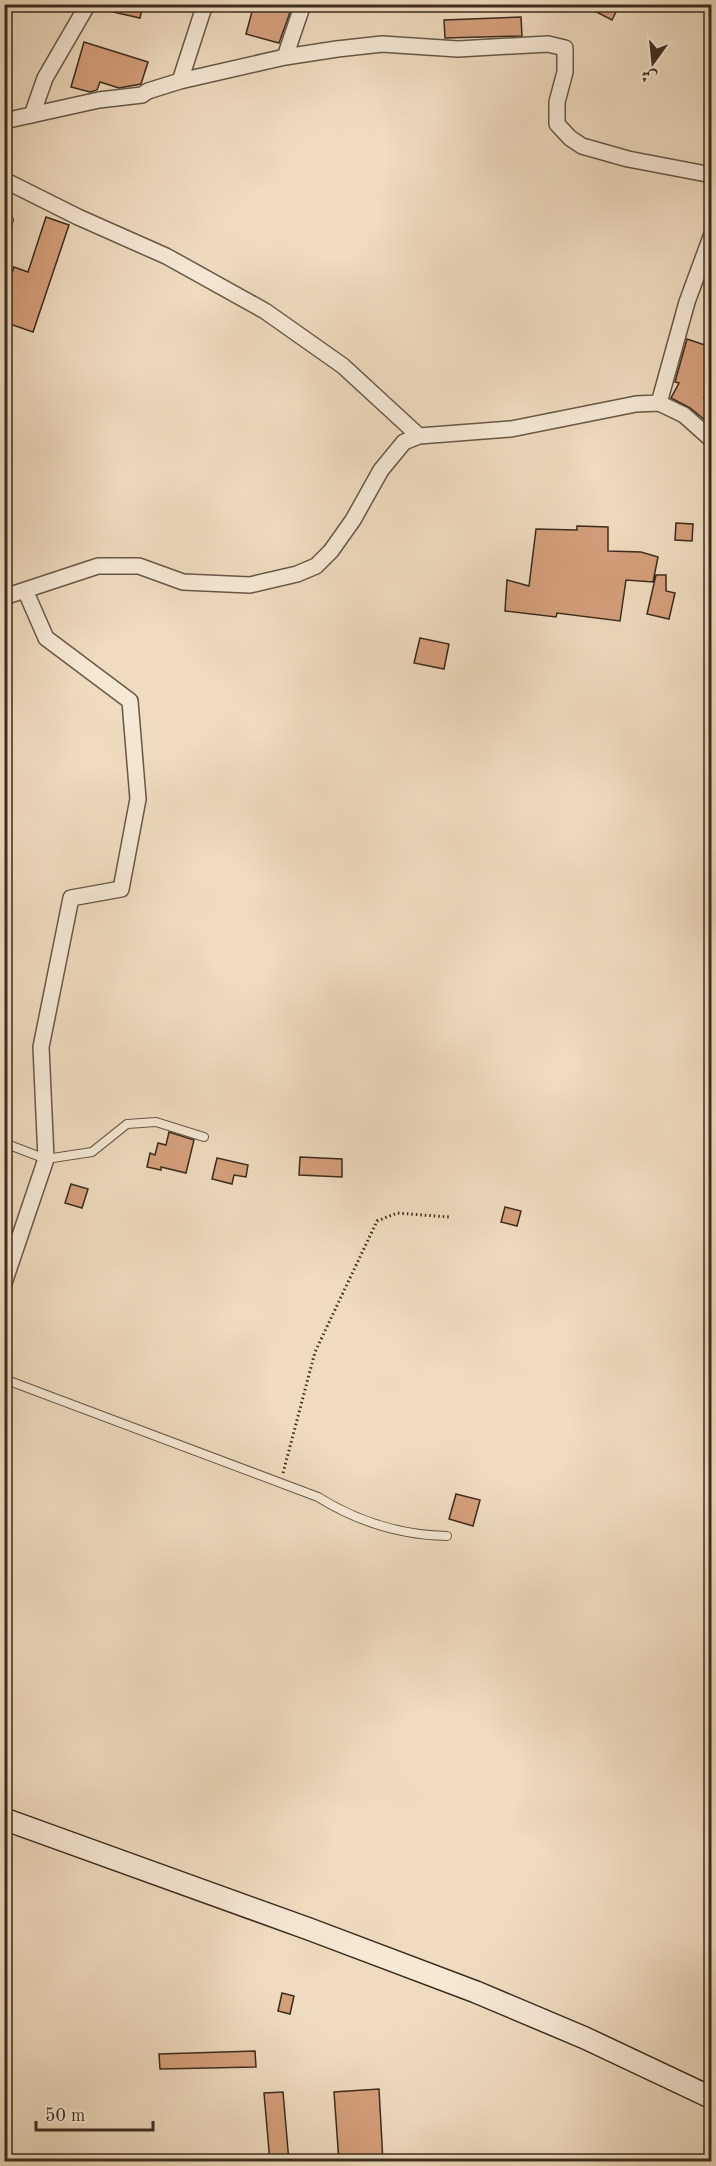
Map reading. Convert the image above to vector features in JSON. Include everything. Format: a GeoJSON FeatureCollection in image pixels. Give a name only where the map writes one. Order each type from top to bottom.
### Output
{"type":"FeatureCollection","features":[{"type":"Feature","properties":{"kind":"main road"},"geometry":{"type":"LineString","coordinates":[[4,1820],[309,1929],[476,1992],[585,2038],[711,2098]]}},
{"type":"Feature","properties":{"kind":"street"},"geometry":{"type":"LineString","coordinates":[[32,115],[45,78],[88,4]]}},
{"type":"Feature","properties":{"kind":"street"},"geometry":{"type":"LineString","coordinates":[[180,81],[205,4]]}},
{"type":"Feature","properties":{"kind":"street"},"geometry":{"type":"LineString","coordinates":[[285,57],[303,4]]}},
{"type":"Feature","properties":{"kind":"street"},"geometry":{"type":"LineString","coordinates":[[4,121],[99,100],[142,95],[180,81],[285,57],[382,44],[458,49],[548,44],[565,48],[565,72],[557,102],[557,124],[570,138],[582,146],[628,159],[711,175]]}},
{"type":"Feature","properties":{"kind":"street"},"geometry":{"type":"LineString","coordinates":[[4,180],[78,217],[166,256],[265,310],[343,366],[418,436]]}},
{"type":"Feature","properties":{"kind":"street"},"geometry":{"type":"LineString","coordinates":[[659,403],[687,302],[711,234]]}},
{"type":"Feature","properties":{"kind":"street"},"geometry":{"type":"LineString","coordinates":[[4,597],[98,566],[139,566],[183,582],[216,584],[250,585],[297,574],[316,566],[331,551],[353,520],[381,470],[404,442],[418,436],[511,429],[636,404],[659,403],[684,415],[711,440]]}},
{"type":"Feature","properties":{"kind":"street"},"geometry":{"type":"LineString","coordinates":[[4,1283],[46,1159],[41,1047],[71,898],[121,889],[138,799],[130,701],[46,638],[25,590]]}},
{"type":"Feature","properties":{"kind":"lane"},"geometry":{"type":"LineString","coordinates":[[4,235],[9,220]]}},
{"type":"Feature","properties":{"kind":"lane"},"geometry":{"type":"LineString","coordinates":[[4,1143],[46,1159],[92,1152],[127,1124],[156,1122],[204,1137]]}},
{"type":"Feature","properties":{"kind":"lane"},"geometry":{"type":"LineString","coordinates":[[4,1379],[318,1497],[339,1510],[396,1531],[417,1535],[447,1536]]}},
{"type":"Feature","properties":{"kind":"path"},"geometry":{"type":"LineString","coordinates":[[280,1483],[315,1352],[377,1221],[397,1213],[449,1218]]}},
{"type":"Feature","properties":{"kind":"building"},"geometry":{"type":"Polygon","coordinates":[[[105,4],[143,4],[140,18],[104,10],[105,4]]]}},
{"type":"Feature","properties":{"kind":"building"},"geometry":{"type":"Polygon","coordinates":[[[254,4],[293,4],[279,43],[246,34],[254,4]]]}},
{"type":"Feature","properties":{"kind":"building"},"geometry":{"type":"Polygon","coordinates":[[[581,4],[620,4],[612,20],[581,4]]]}},
{"type":"Feature","properties":{"kind":"building"},"geometry":{"type":"Polygon","coordinates":[[[521,17],[522,36],[445,38],[444,20],[521,17]]]}},
{"type":"Feature","properties":{"kind":"building"},"geometry":{"type":"Polygon","coordinates":[[[84,42],[148,62],[141,84],[119,88],[100,82],[97,90],[90,92],[71,87],[84,42]]]}},
{"type":"Feature","properties":{"kind":"building"},"geometry":{"type":"Polygon","coordinates":[[[46,217],[69,225],[33,332],[4,322],[4,294],[14,267],[28,272],[46,217]]]}},
{"type":"Feature","properties":{"kind":"building"},"geometry":{"type":"Polygon","coordinates":[[[687,339],[711,347],[711,374],[704,398],[711,404],[711,425],[690,408],[671,398],[679,383],[675,382],[687,339]]]}},
{"type":"Feature","properties":{"kind":"building"},"geometry":{"type":"Polygon","coordinates":[[[676,523],[693,524],[692,541],[675,540],[676,523]]]}},
{"type":"Feature","properties":{"kind":"building"},"geometry":{"type":"Polygon","coordinates":[[[577,526],[608,527],[608,551],[641,552],[658,557],[653,582],[626,580],[620,621],[557,613],[556,617],[505,611],[507,580],[529,586],[536,529],[577,530],[577,526]]]}},
{"type":"Feature","properties":{"kind":"building"},"geometry":{"type":"Polygon","coordinates":[[[656,575],[666,575],[666,591],[675,593],[669,619],[647,614],[656,575]]]}},
{"type":"Feature","properties":{"kind":"building"},"geometry":{"type":"Polygon","coordinates":[[[420,638],[449,644],[444,669],[414,663],[420,638]]]}},
{"type":"Feature","properties":{"kind":"building"},"geometry":{"type":"Polygon","coordinates":[[[169,1132],[194,1140],[186,1173],[161,1167],[161,1170],[147,1167],[150,1153],[155,1155],[158,1143],[166,1145],[169,1132]]]}},
{"type":"Feature","properties":{"kind":"building"},"geometry":{"type":"Polygon","coordinates":[[[300,1157],[342,1159],[342,1177],[299,1175],[300,1157]]]}},
{"type":"Feature","properties":{"kind":"building"},"geometry":{"type":"Polygon","coordinates":[[[217,1158],[248,1165],[246,1177],[234,1175],[232,1184],[212,1179],[217,1158]]]}},
{"type":"Feature","properties":{"kind":"building"},"geometry":{"type":"Polygon","coordinates":[[[71,1184],[88,1189],[82,1208],[65,1203],[71,1184]]]}},
{"type":"Feature","properties":{"kind":"building"},"geometry":{"type":"Polygon","coordinates":[[[505,1207],[521,1211],[517,1226],[501,1222],[505,1207]]]}},
{"type":"Feature","properties":{"kind":"building"},"geometry":{"type":"Polygon","coordinates":[[[456,1494],[480,1500],[473,1526],[449,1519],[456,1494]]]}},
{"type":"Feature","properties":{"kind":"building"},"geometry":{"type":"Polygon","coordinates":[[[282,1993],[294,1996],[290,2014],[278,2011],[282,1993]]]}},
{"type":"Feature","properties":{"kind":"building"},"geometry":{"type":"Polygon","coordinates":[[[255,2051],[256,2067],[160,2069],[159,2054],[255,2051]]]}},
{"type":"Feature","properties":{"kind":"building"},"geometry":{"type":"Polygon","coordinates":[[[379,2089],[383,2162],[339,2162],[334,2092],[379,2089]]]}},
{"type":"Feature","properties":{"kind":"building"},"geometry":{"type":"Polygon","coordinates":[[[283,2092],[289,2162],[270,2162],[264,2093],[283,2092]]]}}]}
